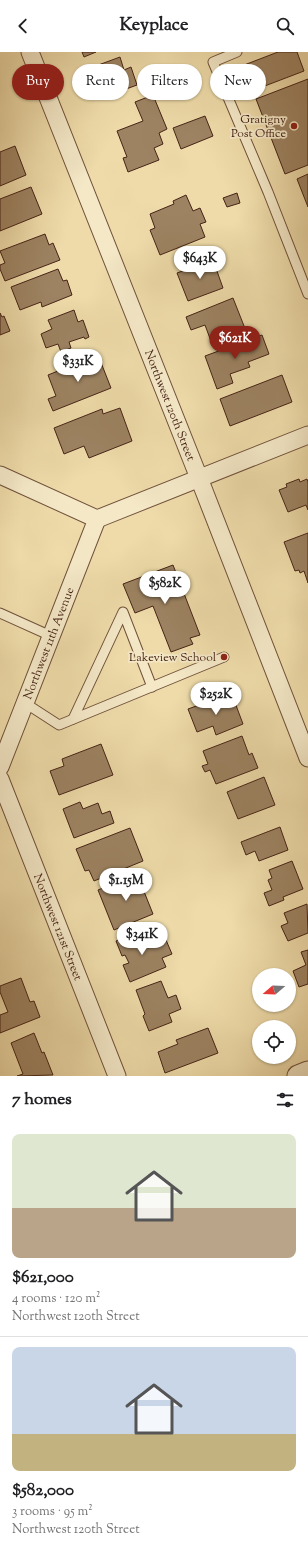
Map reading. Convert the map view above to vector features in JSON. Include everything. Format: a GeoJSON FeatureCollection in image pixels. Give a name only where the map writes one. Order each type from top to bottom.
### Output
{"type":"FeatureCollection","features":[{"type":"Feature","properties":{"kind":"street","name":"Northwest 120th Street"},"geometry":{"type":"LineString","coordinates":[[30,52],[308,758]]}},
{"type":"Feature","properties":{"kind":"street"},"geometry":{"type":"LineString","coordinates":[[0,475],[97,519],[308,435]]}},
{"type":"Feature","properties":{"kind":"street","name":"Northwest 11th Avenue"},"geometry":{"type":"LineString","coordinates":[[0,767],[97,519]]}},
{"type":"Feature","properties":{"kind":"street","name":"Northwest 121st Street"},"geometry":{"type":"LineString","coordinates":[[0,779],[117,1076]]}},
{"type":"Feature","properties":{"kind":"street"},"geometry":{"type":"LineString","coordinates":[[298,1076],[308,1072]]}},
{"type":"Feature","properties":{"kind":"lane"},"geometry":{"type":"LineString","coordinates":[[237,52],[212,62],[268,192],[308,294]]}},
{"type":"Feature","properties":{"kind":"lane"},"geometry":{"type":"LineString","coordinates":[[73,719],[122,612],[152,687]]}},
{"type":"Feature","properties":{"kind":"lane"},"geometry":{"type":"LineString","coordinates":[[0,613],[51,636]]}},
{"type":"Feature","properties":{"kind":"lane"},"geometry":{"type":"LineString","coordinates":[[25,703],[58,725],[224,657]]}},
{"type":"Feature","properties":{"kind":"building"},"geometry":{"type":"Polygon","coordinates":[[[82,52],[96,52],[84,57],[82,52]]]}},
{"type":"Feature","properties":{"kind":"building"},"geometry":{"type":"Polygon","coordinates":[[[278,52],[297,52],[304,71],[266,86],[266,64],[247,64],[278,52]]]}},
{"type":"Feature","properties":{"kind":"building"},"geometry":{"type":"Polygon","coordinates":[[[120,57],[122,64],[101,64],[120,57]]]}},
{"type":"Feature","properties":{"kind":"building"},"geometry":{"type":"Polygon","coordinates":[[[131,67],[137,85],[129,88],[129,68],[131,67]]]}},
{"type":"Feature","properties":{"kind":"building"},"geometry":{"type":"Polygon","coordinates":[[[308,79],[308,165],[285,174],[256,100],[266,100],[266,95],[308,79]]]}},
{"type":"Feature","properties":{"kind":"building"},"geometry":{"type":"Polygon","coordinates":[[[140,100],[155,100],[167,129],[159,133],[163,144],[154,148],[159,160],[128,172],[123,158],[127,157],[117,131],[143,121],[135,102],[140,100]]]}},
{"type":"Feature","properties":{"kind":"building"},"geometry":{"type":"Polygon","coordinates":[[[205,116],[213,136],[181,149],[173,128],[205,116]]]}},
{"type":"Feature","properties":{"kind":"building"},"geometry":{"type":"Polygon","coordinates":[[[15,146],[26,175],[0,186],[0,152],[15,146]]]}},
{"type":"Feature","properties":{"kind":"building"},"geometry":{"type":"Polygon","coordinates":[[[308,174],[308,207],[297,179],[308,174]]]}},
{"type":"Feature","properties":{"kind":"building"},"geometry":{"type":"Polygon","coordinates":[[[31,187],[42,214],[0,231],[0,199],[31,187]]]}},
{"type":"Feature","properties":{"kind":"building"},"geometry":{"type":"Polygon","coordinates":[[[237,193],[240,203],[227,207],[223,198],[237,193]]]}},
{"type":"Feature","properties":{"kind":"building"},"geometry":{"type":"Polygon","coordinates":[[[186,195],[193,211],[200,208],[206,222],[200,224],[205,237],[160,255],[150,230],[155,228],[150,214],[174,204],[173,201],[186,195]]]}},
{"type":"Feature","properties":{"kind":"building"},"geometry":{"type":"Polygon","coordinates":[[[45,234],[49,245],[53,243],[60,260],[5,281],[0,265],[5,263],[0,251],[45,234]]]}},
{"type":"Feature","properties":{"kind":"building"},"geometry":{"type":"Polygon","coordinates":[[[213,260],[223,288],[188,301],[177,273],[213,260]]]}},
{"type":"Feature","properties":{"kind":"building"},"geometry":{"type":"Polygon","coordinates":[[[58,269],[63,281],[67,280],[72,295],[42,307],[41,302],[20,310],[11,287],[58,269]]]}},
{"type":"Feature","properties":{"kind":"building"},"geometry":{"type":"Polygon","coordinates":[[[233,298],[246,331],[212,344],[205,325],[191,330],[186,317],[233,298]]]}},
{"type":"Feature","properties":{"kind":"building"},"geometry":{"type":"Polygon","coordinates":[[[74,310],[78,322],[83,320],[89,337],[85,339],[84,337],[69,342],[71,348],[61,352],[58,344],[46,348],[41,334],[52,329],[48,320],[74,310]]]}},
{"type":"Feature","properties":{"kind":"building"},"geometry":{"type":"Polygon","coordinates":[[[0,313],[2,317],[4,316],[10,331],[0,335],[0,313]]]}},
{"type":"Feature","properties":{"kind":"building"},"geometry":{"type":"Polygon","coordinates":[[[262,335],[269,354],[248,362],[250,367],[230,374],[233,383],[217,389],[205,356],[262,335]]]}},
{"type":"Feature","properties":{"kind":"building"},"geometry":{"type":"Polygon","coordinates":[[[98,355],[111,388],[53,411],[48,399],[56,396],[48,375],[98,355]]]}},
{"type":"Feature","properties":{"kind":"building"},"geometry":{"type":"Polygon","coordinates":[[[282,375],[292,402],[230,426],[220,399],[282,375]]]}},
{"type":"Feature","properties":{"kind":"building"},"geometry":{"type":"Polygon","coordinates":[[[120,408],[132,441],[89,458],[84,446],[64,454],[54,428],[102,409],[103,414],[120,408]]]}},
{"type":"Feature","properties":{"kind":"building"},"geometry":{"type":"Polygon","coordinates":[[[299,479],[300,482],[307,479],[308,482],[308,510],[306,505],[288,512],[279,490],[287,487],[286,484],[299,479]]]}},
{"type":"Feature","properties":{"kind":"building"},"geometry":{"type":"Polygon","coordinates":[[[308,533],[308,583],[304,571],[300,573],[299,570],[295,571],[284,542],[308,533]]]}},
{"type":"Feature","properties":{"kind":"building"},"geometry":{"type":"Polygon","coordinates":[[[173,565],[200,635],[190,638],[193,644],[171,652],[153,606],[135,613],[123,584],[173,565]]]}},
{"type":"Feature","properties":{"kind":"building"},"geometry":{"type":"Polygon","coordinates":[[[224,696],[227,703],[234,700],[243,724],[216,735],[213,726],[197,732],[188,709],[224,696]]]}},
{"type":"Feature","properties":{"kind":"building"},"geometry":{"type":"Polygon","coordinates":[[[242,736],[249,755],[252,753],[258,768],[216,784],[210,770],[205,772],[202,766],[208,764],[203,751],[242,736]]]}},
{"type":"Feature","properties":{"kind":"building"},"geometry":{"type":"Polygon","coordinates":[[[101,744],[113,775],[59,795],[50,771],[64,766],[62,759],[101,744]]]}},
{"type":"Feature","properties":{"kind":"building"},"geometry":{"type":"Polygon","coordinates":[[[264,777],[275,805],[238,819],[227,792],[264,777]]]}},
{"type":"Feature","properties":{"kind":"building"},"geometry":{"type":"Polygon","coordinates":[[[80,802],[83,809],[98,803],[102,814],[110,811],[114,823],[74,838],[63,809],[80,802]]]}},
{"type":"Feature","properties":{"kind":"building"},"geometry":{"type":"Polygon","coordinates":[[[280,827],[288,850],[259,861],[255,851],[246,855],[241,842],[280,827]]]}},
{"type":"Feature","properties":{"kind":"building"},"geometry":{"type":"Polygon","coordinates":[[[130,828],[143,861],[94,881],[89,870],[85,871],[76,849],[130,828]]]}},
{"type":"Feature","properties":{"kind":"building"},"geometry":{"type":"Polygon","coordinates":[[[292,861],[303,889],[283,897],[284,900],[269,906],[264,893],[272,890],[268,880],[272,878],[269,870],[292,861]]]}},
{"type":"Feature","properties":{"kind":"building"},"geometry":{"type":"Polygon","coordinates":[[[137,874],[153,914],[114,930],[98,890],[137,874]]]}},
{"type":"Feature","properties":{"kind":"building"},"geometry":{"type":"Polygon","coordinates":[[[307,904],[308,933],[288,941],[281,926],[288,923],[284,913],[307,904]]]}},
{"type":"Feature","properties":{"kind":"building"},"geometry":{"type":"Polygon","coordinates":[[[141,930],[148,948],[166,940],[172,954],[162,958],[166,967],[130,982],[123,965],[129,963],[125,955],[122,956],[116,941],[141,930]]]}},
{"type":"Feature","properties":{"kind":"building"},"geometry":{"type":"Polygon","coordinates":[[[308,950],[308,984],[299,987],[296,979],[296,970],[306,965],[301,952],[308,950]]]}},
{"type":"Feature","properties":{"kind":"building"},"geometry":{"type":"Polygon","coordinates":[[[21,978],[30,1002],[34,1001],[40,1017],[0,1033],[0,1015],[8,1012],[0,992],[0,986],[21,978]]]}},
{"type":"Feature","properties":{"kind":"building"},"geometry":{"type":"Polygon","coordinates":[[[161,981],[168,998],[176,995],[181,1009],[169,1014],[172,1022],[149,1031],[143,1016],[145,1014],[136,990],[161,981]]]}},
{"type":"Feature","properties":{"kind":"building"},"geometry":{"type":"Polygon","coordinates":[[[208,1028],[218,1053],[165,1073],[158,1052],[178,1044],[176,1040],[208,1028]]]}},
{"type":"Feature","properties":{"kind":"building"},"geometry":{"type":"Polygon","coordinates":[[[34,1033],[42,1053],[44,1052],[53,1075],[17,1076],[23,1074],[11,1043],[34,1033]]]}},
{"type":"Feature","properties":{"kind":"place","name":"Gratigny Post Office"},"geometry":{"type":"Point","coordinates":[294,126]}},
{"type":"Feature","properties":{"kind":"place","name":"Lakeview School"},"geometry":{"type":"Point","coordinates":[224,657]}}]}
